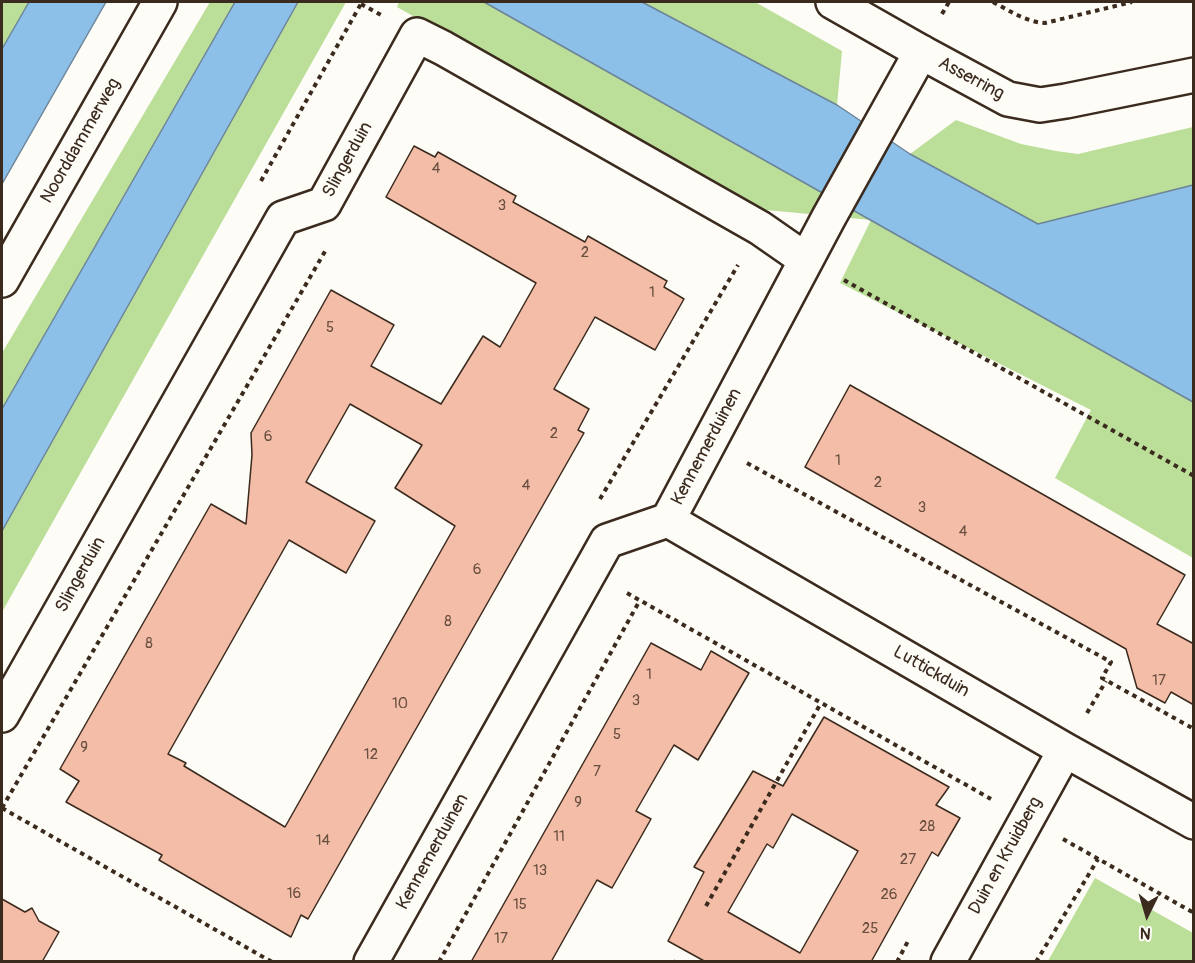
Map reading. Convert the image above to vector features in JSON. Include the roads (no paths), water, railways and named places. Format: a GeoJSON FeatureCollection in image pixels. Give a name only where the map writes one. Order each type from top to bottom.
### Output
{"type":"FeatureCollection","features":[{"type":"Feature","properties":{"kind":"street","name":"Noorddammerweg"},"geometry":{"type":"LineString","coordinates":[[2,280],[160,2]]}},
{"type":"Feature","properties":{"kind":"street","name":"Asserring"},"geometry":{"type":"LineString","coordinates":[[833,2],[1008,99],[1040,105],[1194,75]]}},
{"type":"Feature","properties":{"kind":"street","name":"Slingerduin"},"geometry":{"type":"LineString","coordinates":[[2,715],[283,218],[324,204],[417,35],[760,228],[806,260]]}},
{"type":"Feature","properties":{"kind":"street","name":"Kennemerduinen"},"geometry":{"type":"LineString","coordinates":[[371,962],[607,541],[668,520],[829,217],[921,52]]}},
{"type":"Feature","properties":{"kind":"street","name":"Luttickduin"},"geometry":{"type":"LineString","coordinates":[[668,520],[1194,822]]}},
{"type":"Feature","properties":{"kind":"street","name":"Duin en Kruidberg"},"geometry":{"type":"LineString","coordinates":[[948,962],[1065,750]]}},
{"type":"Feature","properties":{"kind":"water"},"geometry":{"type":"Polygon","coordinates":[[[29,2],[106,2],[2,184],[2,49],[29,2]]]}},
{"type":"Feature","properties":{"kind":"water"},"geometry":{"type":"Polygon","coordinates":[[[235,2],[298,2],[2,531],[2,409],[235,2]]]}},
{"type":"Feature","properties":{"kind":"water"},"geometry":{"type":"Polygon","coordinates":[[[484,2],[642,2],[837,105],[910,154],[1038,224],[1193,185],[1193,402],[484,2]]]}}]}
